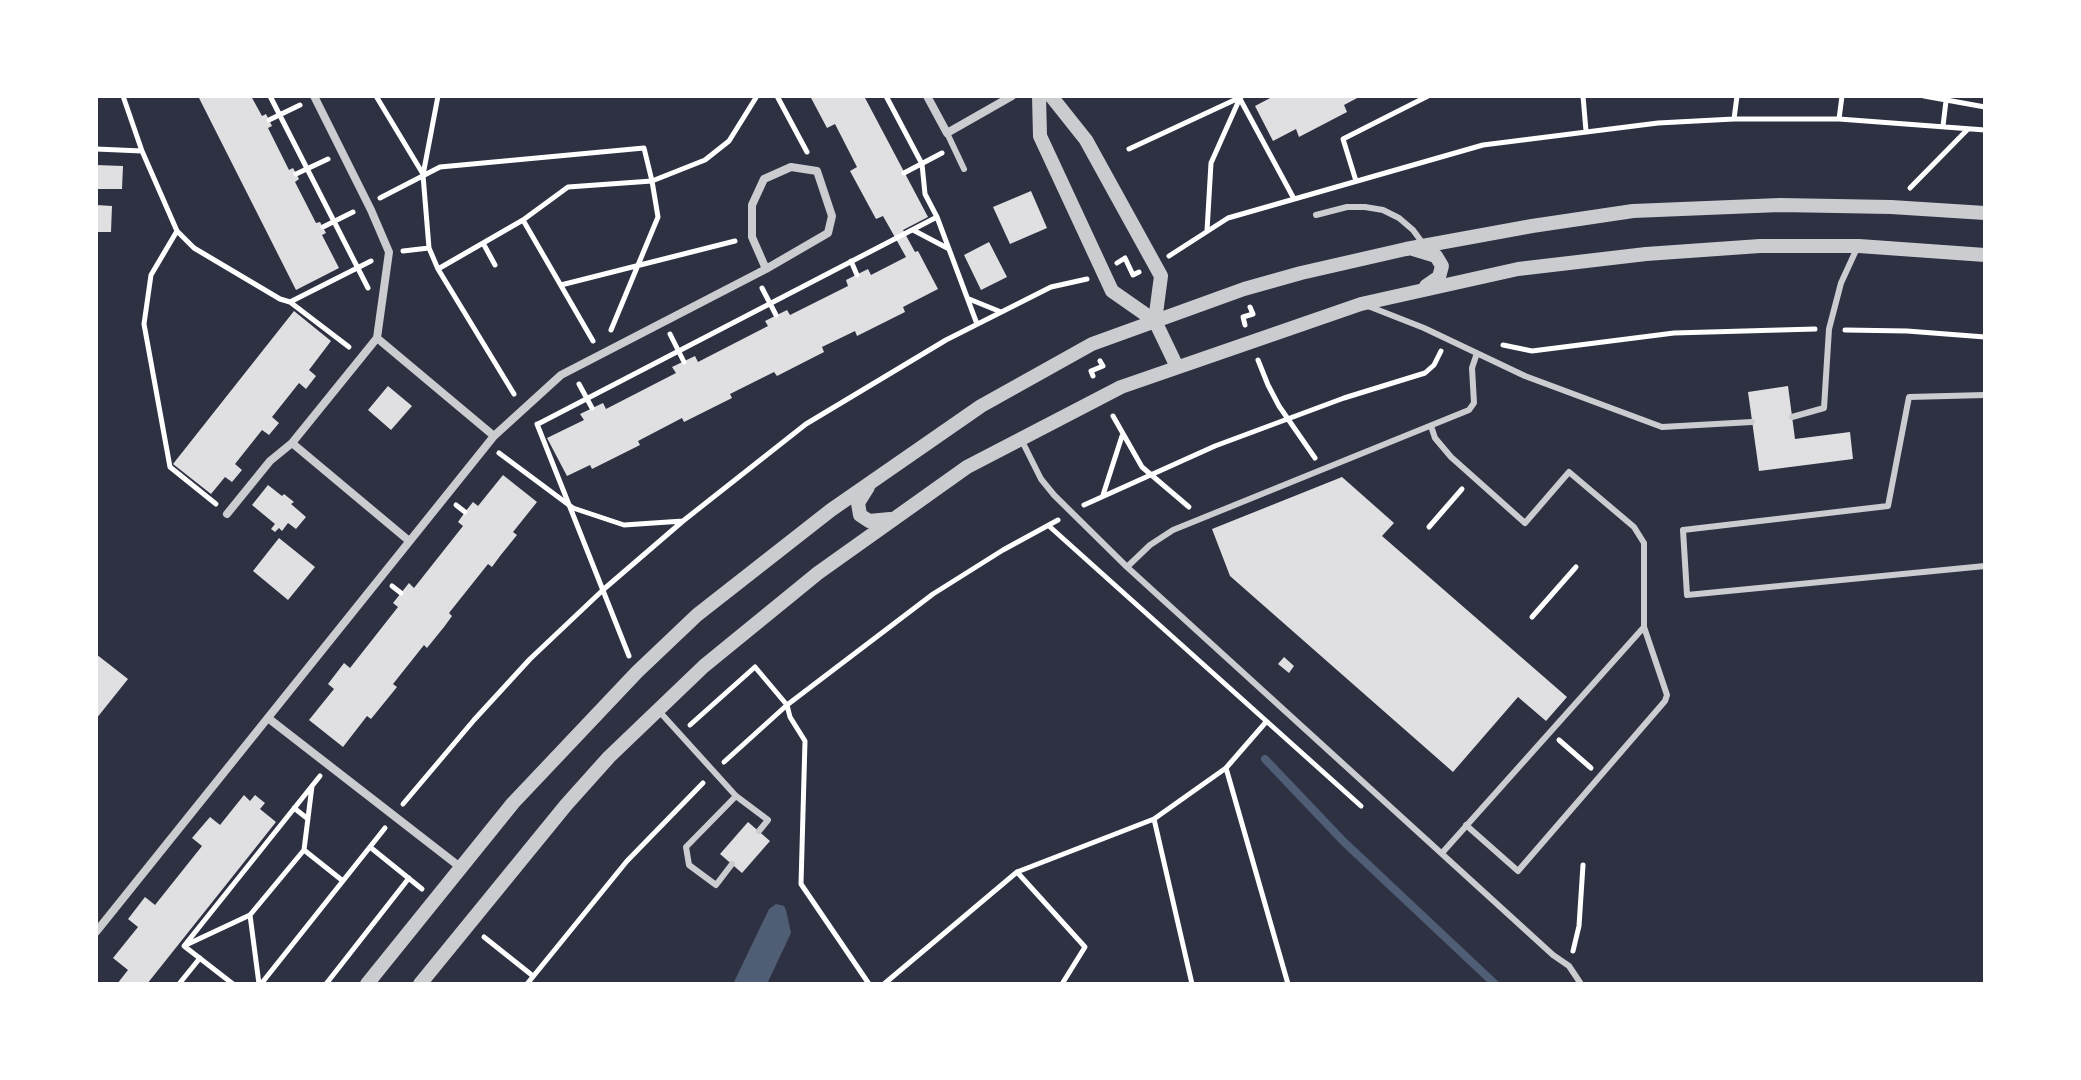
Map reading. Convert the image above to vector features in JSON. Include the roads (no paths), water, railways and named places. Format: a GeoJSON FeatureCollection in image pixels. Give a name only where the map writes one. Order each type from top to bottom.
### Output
{"type":"FeatureCollection","features":[{"type":"Feature","properties":{"kind":"street"},"geometry":{"type":"LineString","coordinates":[[227,514],[270,461],[292,443],[377,338],[389,252],[314,96]]}},
{"type":"Feature","properties":{"kind":"street"},"geometry":{"type":"LineString","coordinates":[[927,96],[947,133],[1012,96]]}},
{"type":"Feature","properties":{"kind":"street"},"geometry":{"type":"LineString","coordinates":[[1039,96],[1040,136],[1112,291],[1155,321],[1177,367]]}},
{"type":"Feature","properties":{"kind":"street"},"geometry":{"type":"LineString","coordinates":[[1051,96],[1086,140],[1161,276],[1155,321]]}},
{"type":"Feature","properties":{"kind":"street"},"geometry":{"type":"LineString","coordinates":[[96,932],[494,436],[561,375],[766,269],[828,233],[832,216],[817,171],[791,167],[764,179],[752,205],[752,237],[766,269]]}},
{"type":"Feature","properties":{"kind":"street"},"geometry":{"type":"LineString","coordinates":[[367,984],[513,803],[568,742],[697,615],[783,546],[981,406],[1092,344],[1244,289],[1406,249],[1633,211],[1780,205],[1985,213]]}},
{"type":"Feature","properties":{"kind":"street"},"geometry":{"type":"LineString","coordinates":[[420,984],[566,805],[658,710],[763,615],[967,467],[1121,387],[1361,304],[1518,269],[1646,254],[1760,246],[1859,246],[1985,255]]}},
{"type":"Feature","properties":{"kind":"street"},"geometry":{"type":"LineString","coordinates":[[1406,249],[1431,253],[1442,266],[1439,277],[1419,290]]}},
{"type":"Feature","properties":{"kind":"street"},"geometry":{"type":"LineString","coordinates":[[377,338],[494,436]]}},
{"type":"Feature","properties":{"kind":"street"},"geometry":{"type":"LineString","coordinates":[[292,443],[408,540]]}},
{"type":"Feature","properties":{"kind":"street"},"geometry":{"type":"LineString","coordinates":[[874,481],[858,503],[860,515],[875,522],[900,516]]}},
{"type":"Feature","properties":{"kind":"street"},"geometry":{"type":"LineString","coordinates":[[268,718],[460,867]]}},
{"type":"Feature","properties":{"kind":"lane"},"geometry":{"type":"LineString","coordinates":[[947,133],[964,169]]}},
{"type":"Feature","properties":{"kind":"lane"},"geometry":{"type":"LineString","coordinates":[[1316,215],[1347,207],[1383,210],[1399,218],[1424,245]]}},
{"type":"Feature","properties":{"kind":"lane"},"geometry":{"type":"LineString","coordinates":[[1792,417],[1824,408],[1829,329],[1841,283],[1859,246]]}},
{"type":"Feature","properties":{"kind":"lane"},"geometry":{"type":"LineString","coordinates":[[1361,304],[1424,328],[1525,376],[1662,427],[1752,422]]}},
{"type":"Feature","properties":{"kind":"lane"},"geometry":{"type":"LineString","coordinates":[[1127,567],[1162,536],[1469,410],[1474,403],[1472,368],[1477,353]]}},
{"type":"Feature","properties":{"kind":"lane"},"geometry":{"type":"LineString","coordinates":[[1985,395],[1909,397],[1888,506],[1683,530],[1687,595],[1985,566]]}},
{"type":"Feature","properties":{"kind":"lane"},"geometry":{"type":"LineString","coordinates":[[1431,426],[1442,447],[1525,523],[1569,472],[1634,527],[1644,543],[1644,627],[1667,695],[1518,871],[1466,825]]}},
{"type":"Feature","properties":{"kind":"lane"},"geometry":{"type":"LineString","coordinates":[[1020,438],[1041,479],[1054,495],[1127,567],[1553,955],[1569,966],[1581,984]]}},
{"type":"Feature","properties":{"kind":"lane"},"geometry":{"type":"LineString","coordinates":[[1442,853],[1644,627]]}},
{"type":"Feature","properties":{"kind":"lane"},"geometry":{"type":"LineString","coordinates":[[658,710],[736,796],[768,820],[759,831]]}},
{"type":"Feature","properties":{"kind":"lane"},"geometry":{"type":"LineString","coordinates":[[732,864],[716,885],[689,865],[686,847],[736,796]]}},
{"type":"Feature","properties":{"kind":"water"},"geometry":{"type":"Polygon","coordinates":[[[776,904],[784,906],[791,933],[767,984],[733,984],[769,909],[776,904]]]}},
{"type":"Feature","properties":{"kind":"waterway"},"geometry":{"type":"LineString","coordinates":[[1265,759],[1343,841],[1495,984]]}}]}
